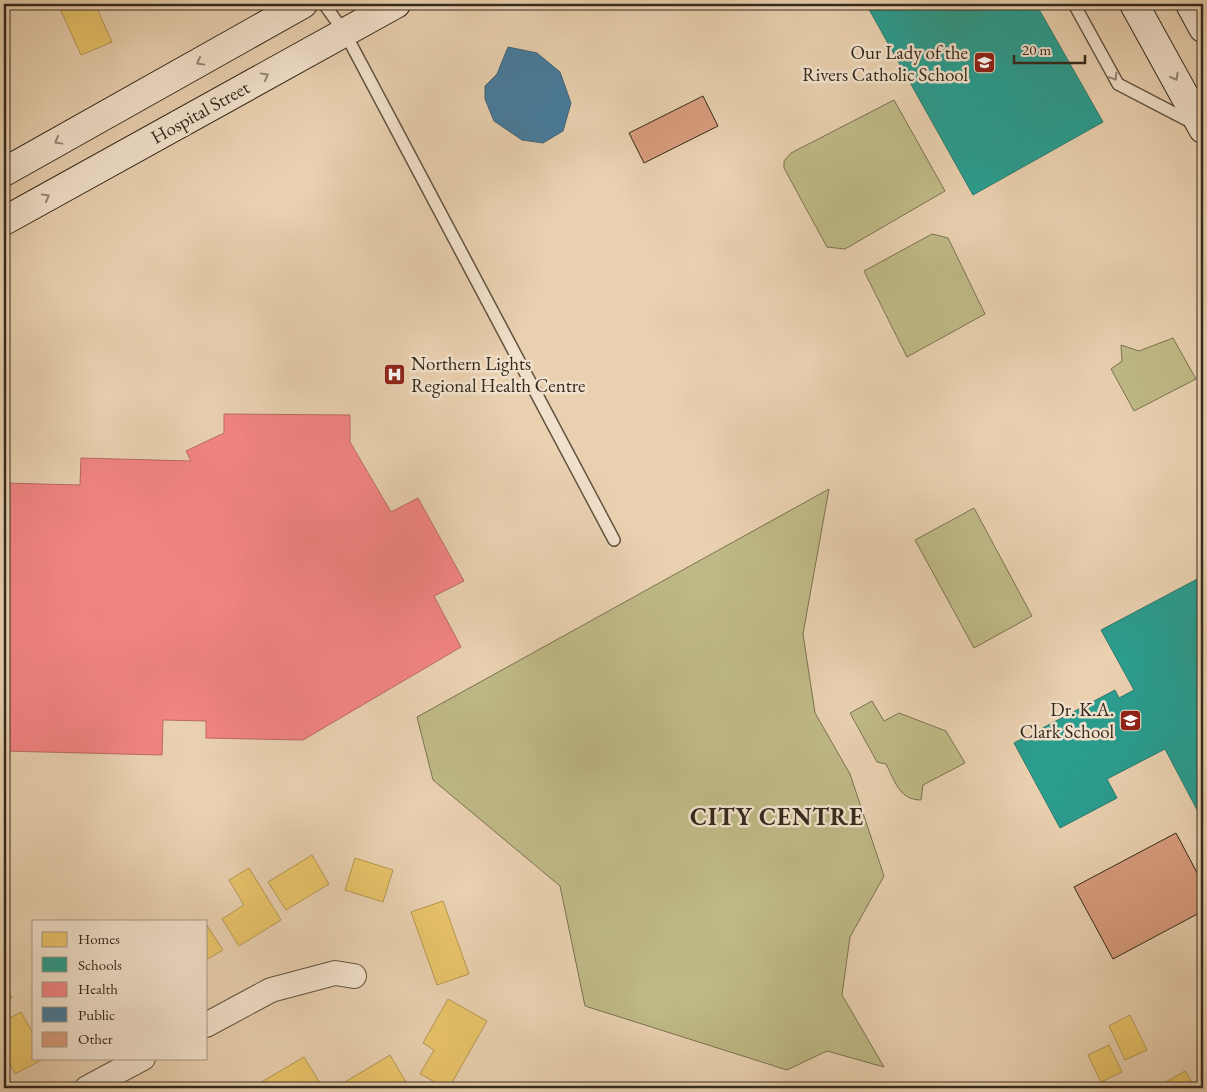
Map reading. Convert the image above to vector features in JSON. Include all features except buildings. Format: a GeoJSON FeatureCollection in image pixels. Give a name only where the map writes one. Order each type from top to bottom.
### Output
{"type":"FeatureCollection","features":[{"type":"Feature","properties":{"kind":"main road"},"geometry":{"type":"LineString","coordinates":[[4,172],[303,4]]}},
{"type":"Feature","properties":{"kind":"main road","name":"Hospital Street"},"geometry":{"type":"LineString","coordinates":[[4,220],[396,4]]}},
{"type":"Feature","properties":{"kind":"main road"},"geometry":{"type":"LineString","coordinates":[[1134,4],[1203,129]]}},
{"type":"Feature","properties":{"kind":"main road"},"geometry":{"type":"LineString","coordinates":[[1190,4],[1203,28]]}},
{"type":"Feature","properties":{"kind":"street"},"geometry":{"type":"LineString","coordinates":[[208,1024],[271,990],[335,973],[354,976]]}},
{"type":"Feature","properties":{"kind":"street"},"geometry":{"type":"LineString","coordinates":[[87,1088],[139,1060]]}},
{"type":"Feature","properties":{"kind":"lane"},"geometry":{"type":"LineString","coordinates":[[324,4],[345,33],[614,540]]}},
{"type":"Feature","properties":{"kind":"lane"},"geometry":{"type":"LineString","coordinates":[[1074,4],[1118,84],[1203,129]]}},
{"type":"Feature","properties":{"kind":"shaded area"},"geometry":{"type":"Polygon","coordinates":[[[894,100],[945,191],[845,249],[827,247],[784,168],[784,161],[791,153],[894,100]]]}},
{"type":"Feature","properties":{"kind":"shaded area"},"geometry":{"type":"Polygon","coordinates":[[[932,234],[948,238],[985,314],[907,357],[864,271],[932,234]]]}},
{"type":"Feature","properties":{"kind":"shaded area"},"geometry":{"type":"Polygon","coordinates":[[[1173,338],[1196,379],[1134,411],[1111,369],[1122,361],[1121,345],[1139,351],[1173,338]]]}},
{"type":"Feature","properties":{"kind":"shaded area"},"geometry":{"type":"Polygon","coordinates":[[[829,489],[803,634],[815,713],[850,774],[884,876],[850,937],[842,995],[884,1067],[827,1051],[787,1070],[585,1006],[560,886],[433,780],[417,717],[829,489]]]}},
{"type":"Feature","properties":{"kind":"shaded area"},"geometry":{"type":"Polygon","coordinates":[[[974,508],[1032,616],[974,648],[915,540],[974,508]]]}},
{"type":"Feature","properties":{"kind":"shaded area"},"geometry":{"type":"Polygon","coordinates":[[[872,701],[884,721],[899,713],[946,731],[965,763],[923,785],[921,800],[908,797],[895,783],[886,764],[877,762],[850,713],[872,701]]]}},
{"type":"Feature","properties":{"kind":"place","name":"Our Lady of the Rivers Catholic School"},"geometry":{"type":"Point","coordinates":[984,63]}},
{"type":"Feature","properties":{"kind":"place","name":"Northern Lights Regional Health Centre"},"geometry":{"type":"Point","coordinates":[395,374]}},
{"type":"Feature","properties":{"kind":"place","name":"Dr. K.A. Clark School"},"geometry":{"type":"Point","coordinates":[1130,720]}},
{"type":"Feature","properties":{"kind":"district","name":"CITY CENTRE"},"geometry":{"type":"Point","coordinates":[777,816]}}]}
